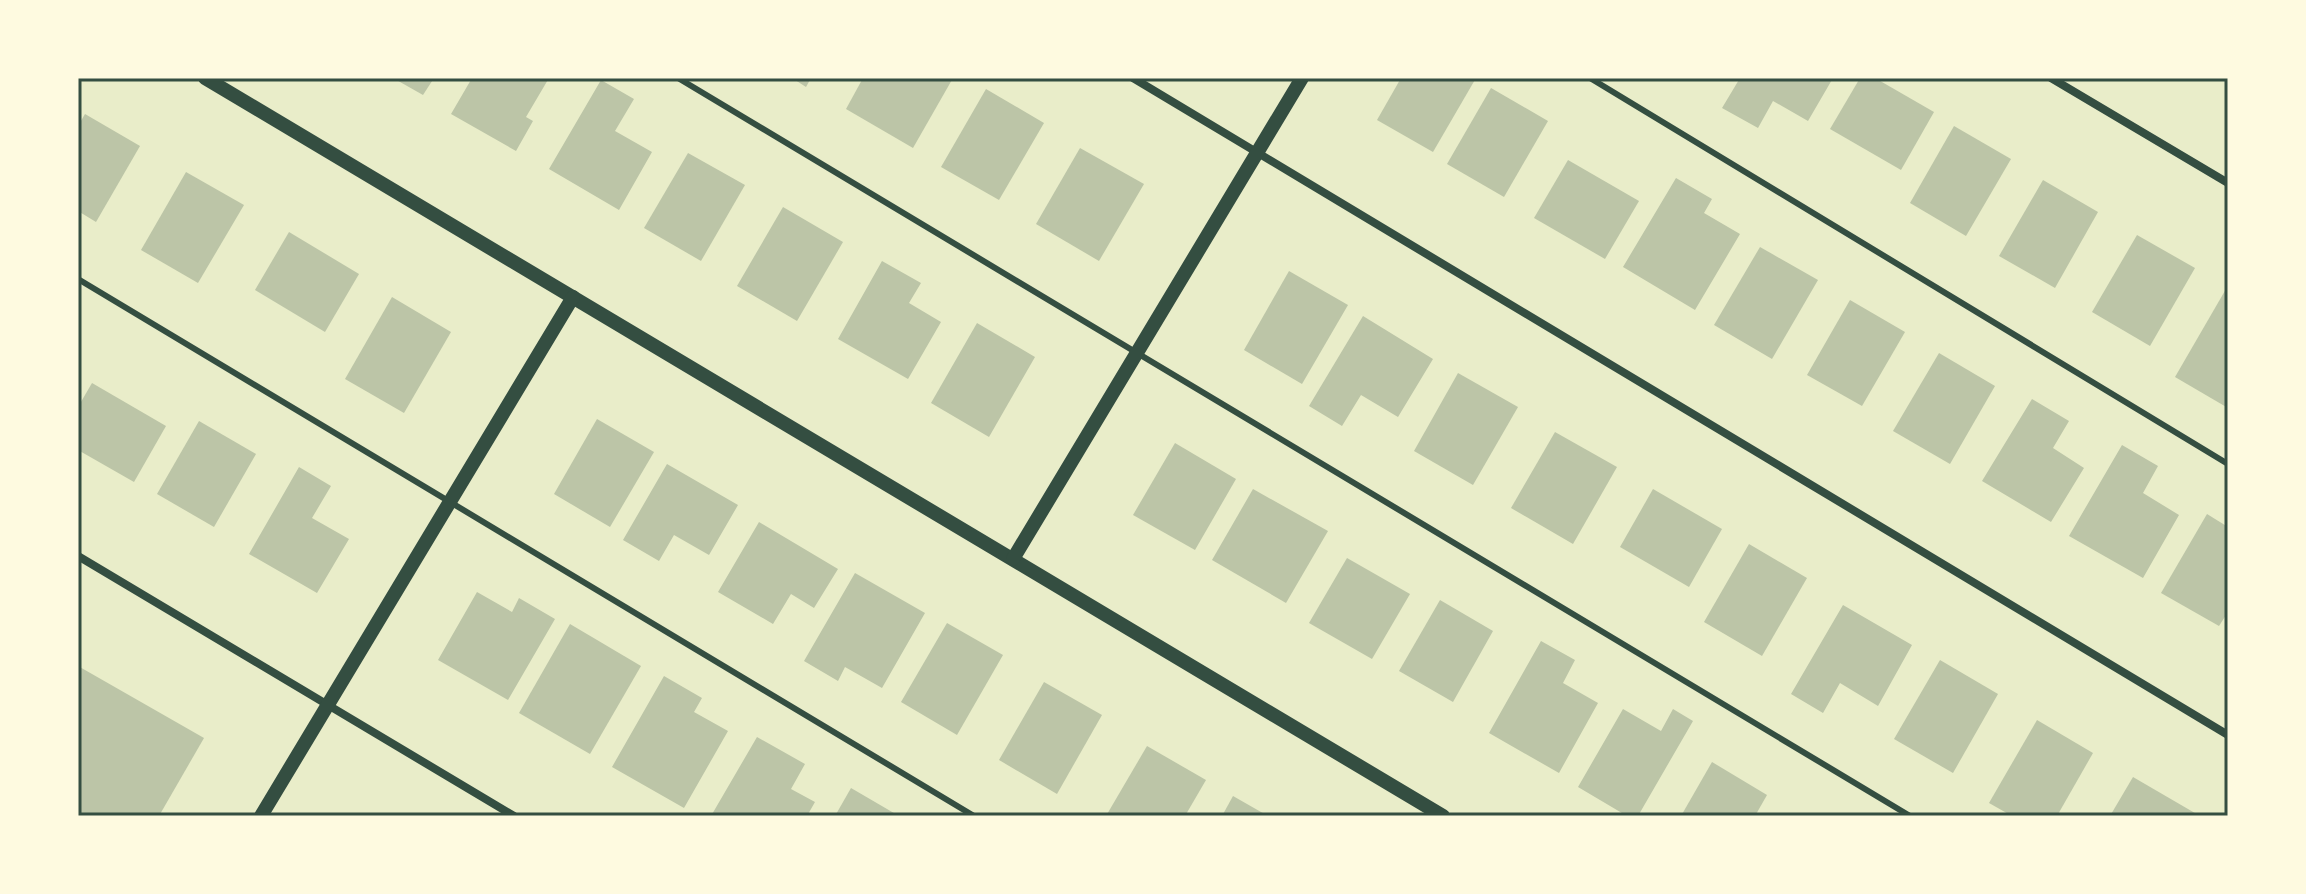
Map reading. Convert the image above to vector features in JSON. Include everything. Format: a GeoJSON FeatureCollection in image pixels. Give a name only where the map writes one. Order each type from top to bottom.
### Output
{"type":"FeatureCollection","features":[{"type":"Feature","properties":{"kind":"street"},"geometry":{"type":"LineString","coordinates":[[205,78],[1443,816]]}},
{"type":"Feature","properties":{"kind":"street"},"geometry":{"type":"LineString","coordinates":[[1133,78],[2228,735]]}},
{"type":"Feature","properties":{"kind":"street"},"geometry":{"type":"LineString","coordinates":[[1013,559],[1302,78]]}},
{"type":"Feature","properties":{"kind":"street"},"geometry":{"type":"LineString","coordinates":[[2051,78],[2228,183]]}},
{"type":"Feature","properties":{"kind":"street"},"geometry":{"type":"LineString","coordinates":[[261,816],[573,297]]}},
{"type":"Feature","properties":{"kind":"street"},"geometry":{"type":"LineString","coordinates":[[78,556],[514,816]]}},
{"type":"Feature","properties":{"kind":"lane"},"geometry":{"type":"LineString","coordinates":[[678,78],[1910,816]]}},
{"type":"Feature","properties":{"kind":"lane"},"geometry":{"type":"LineString","coordinates":[[1590,78],[2228,464]]}},
{"type":"Feature","properties":{"kind":"lane"},"geometry":{"type":"LineString","coordinates":[[78,279],[974,816]]}},
{"type":"Feature","properties":{"kind":"building"},"geometry":{"type":"Polygon","coordinates":[[[393,78],[434,78],[423,95],[393,78]]]}},
{"type":"Feature","properties":{"kind":"building"},"geometry":{"type":"Polygon","coordinates":[[[472,78],[549,78],[526,117],[533,121],[516,151],[451,114],[472,78]]]}},
{"type":"Feature","properties":{"kind":"building"},"geometry":{"type":"Polygon","coordinates":[[[792,78],[811,78],[806,87],[792,78]]]}},
{"type":"Feature","properties":{"kind":"building"},"geometry":{"type":"Polygon","coordinates":[[[863,78],[953,78],[913,148],[846,109],[863,78]]]}},
{"type":"Feature","properties":{"kind":"building"},"geometry":{"type":"Polygon","coordinates":[[[1401,78],[1476,78],[1433,152],[1377,120],[1401,78]]]}},
{"type":"Feature","properties":{"kind":"building"},"geometry":{"type":"Polygon","coordinates":[[[1740,78],[1833,78],[1808,121],[1773,101],[1758,128],[1722,108],[1740,78]]]}},
{"type":"Feature","properties":{"kind":"building"},"geometry":{"type":"Polygon","coordinates":[[[1860,78],[1875,78],[1934,112],[1901,170],[1830,129],[1860,78]]]}},
{"type":"Feature","properties":{"kind":"building"},"geometry":{"type":"Polygon","coordinates":[[[601,80],[634,99],[615,131],[652,152],[619,210],[549,169],[601,80]]]}},
{"type":"Feature","properties":{"kind":"building"},"geometry":{"type":"Polygon","coordinates":[[[1491,88],[1548,121],[1504,197],[1447,164],[1491,88]]]}},
{"type":"Feature","properties":{"kind":"building"},"geometry":{"type":"Polygon","coordinates":[[[986,89],[1044,123],[999,200],[941,167],[986,89]]]}},
{"type":"Feature","properties":{"kind":"building"},"geometry":{"type":"Polygon","coordinates":[[[85,114],[140,146],[96,222],[78,211],[78,126],[85,114]]]}},
{"type":"Feature","properties":{"kind":"building"},"geometry":{"type":"Polygon","coordinates":[[[1954,126],[2011,159],[1966,236],[1910,203],[1954,126]]]}},
{"type":"Feature","properties":{"kind":"building"},"geometry":{"type":"Polygon","coordinates":[[[1080,148],[1144,184],[1099,261],[1036,224],[1080,148]]]}},
{"type":"Feature","properties":{"kind":"building"},"geometry":{"type":"Polygon","coordinates":[[[688,153],[745,185],[701,261],[644,228],[688,153]]]}},
{"type":"Feature","properties":{"kind":"building"},"geometry":{"type":"Polygon","coordinates":[[[1568,160],[1639,201],[1605,259],[1534,218],[1568,160]]]}},
{"type":"Feature","properties":{"kind":"building"},"geometry":{"type":"Polygon","coordinates":[[[186,172],[244,205],[198,283],[141,250],[186,172]]]}},
{"type":"Feature","properties":{"kind":"building"},"geometry":{"type":"Polygon","coordinates":[[[1676,178],[1712,199],[1704,213],[1740,234],[1695,310],[1623,267],[1676,178]]]}},
{"type":"Feature","properties":{"kind":"building"},"geometry":{"type":"Polygon","coordinates":[[[2043,180],[2098,212],[2055,288],[1999,256],[2043,180]]]}},
{"type":"Feature","properties":{"kind":"building"},"geometry":{"type":"Polygon","coordinates":[[[783,207],[843,242],[797,321],[737,286],[783,207]]]}},
{"type":"Feature","properties":{"kind":"building"},"geometry":{"type":"Polygon","coordinates":[[[289,232],[359,274],[325,332],[255,290],[289,232]]]}},
{"type":"Feature","properties":{"kind":"building"},"geometry":{"type":"Polygon","coordinates":[[[2137,235],[2195,268],[2150,346],[2092,312],[2137,235]]]}},
{"type":"Feature","properties":{"kind":"building"},"geometry":{"type":"Polygon","coordinates":[[[1760,247],[1818,280],[1772,359],[1714,325],[1760,247]]]}},
{"type":"Feature","properties":{"kind":"building"},"geometry":{"type":"Polygon","coordinates":[[[882,261],[921,283],[909,303],[941,322],[908,379],[838,339],[882,261]]]}},
{"type":"Feature","properties":{"kind":"building"},"geometry":{"type":"Polygon","coordinates":[[[1289,271],[1348,305],[1302,384],[1244,350],[1289,271]]]}},
{"type":"Feature","properties":{"kind":"building"},"geometry":{"type":"Polygon","coordinates":[[[2228,290],[2228,408],[2175,377],[2228,290]]]}},
{"type":"Feature","properties":{"kind":"building"},"geometry":{"type":"Polygon","coordinates":[[[392,297],[451,332],[404,413],[345,379],[392,297]]]}},
{"type":"Feature","properties":{"kind":"building"},"geometry":{"type":"Polygon","coordinates":[[[1850,300],[1905,332],[1862,406],[1807,375],[1850,300]]]}},
{"type":"Feature","properties":{"kind":"building"},"geometry":{"type":"Polygon","coordinates":[[[1363,316],[1433,359],[1398,417],[1361,395],[1342,426],[1309,406],[1363,316]]]}},
{"type":"Feature","properties":{"kind":"building"},"geometry":{"type":"Polygon","coordinates":[[[977,323],[1035,357],[989,437],[931,403],[977,323]]]}},
{"type":"Feature","properties":{"kind":"building"},"geometry":{"type":"Polygon","coordinates":[[[1939,353],[1995,386],[1950,464],[1893,431],[1939,353]]]}},
{"type":"Feature","properties":{"kind":"building"},"geometry":{"type":"Polygon","coordinates":[[[1458,373],[1518,407],[1473,485],[1414,451],[1458,373]]]}},
{"type":"Feature","properties":{"kind":"building"},"geometry":{"type":"Polygon","coordinates":[[[92,383],[166,426],[134,482],[78,450],[78,407],[92,383]]]}},
{"type":"Feature","properties":{"kind":"building"},"geometry":{"type":"Polygon","coordinates":[[[2032,399],[2069,421],[2053,448],[2084,468],[2051,522],[1982,481],[2032,399]]]}},
{"type":"Feature","properties":{"kind":"building"},"geometry":{"type":"Polygon","coordinates":[[[597,419],[654,452],[610,527],[554,494],[597,419]]]}},
{"type":"Feature","properties":{"kind":"building"},"geometry":{"type":"Polygon","coordinates":[[[199,421],[256,454],[214,527],[157,494],[199,421]]]}},
{"type":"Feature","properties":{"kind":"building"},"geometry":{"type":"Polygon","coordinates":[[[1555,432],[1617,467],[1573,544],[1511,508],[1555,432]]]}},
{"type":"Feature","properties":{"kind":"building"},"geometry":{"type":"Polygon","coordinates":[[[1175,443],[1236,479],[1195,550],[1133,515],[1175,443]]]}},
{"type":"Feature","properties":{"kind":"building"},"geometry":{"type":"Polygon","coordinates":[[[2122,445],[2158,466],[2143,493],[2179,515],[2143,578],[2069,536],[2122,445]]]}},
{"type":"Feature","properties":{"kind":"building"},"geometry":{"type":"Polygon","coordinates":[[[667,464],[738,505],[709,555],[674,535],[659,561],[623,540],[667,464]]]}},
{"type":"Feature","properties":{"kind":"building"},"geometry":{"type":"Polygon","coordinates":[[[299,467],[331,486],[312,518],[349,539],[317,593],[249,554],[299,467]]]}},
{"type":"Feature","properties":{"kind":"building"},"geometry":{"type":"Polygon","coordinates":[[[1253,489],[1328,531],[1286,603],[1212,560],[1253,489]]]}},
{"type":"Feature","properties":{"kind":"building"},"geometry":{"type":"Polygon","coordinates":[[[1653,489],[1722,529],[1689,587],[1620,547],[1653,489]]]}},
{"type":"Feature","properties":{"kind":"building"},"geometry":{"type":"Polygon","coordinates":[[[2207,514],[2228,527],[2228,612],[2219,626],[2161,593],[2207,514]]]}},
{"type":"Feature","properties":{"kind":"building"},"geometry":{"type":"Polygon","coordinates":[[[759,522],[838,569],[814,608],[791,594],[773,624],[718,592],[759,522]]]}},
{"type":"Feature","properties":{"kind":"building"},"geometry":{"type":"Polygon","coordinates":[[[1749,544],[1807,578],[1762,656],[1704,622],[1749,544]]]}},
{"type":"Feature","properties":{"kind":"building"},"geometry":{"type":"Polygon","coordinates":[[[1347,558],[1410,594],[1372,659],[1309,623],[1347,558]]]}},
{"type":"Feature","properties":{"kind":"building"},"geometry":{"type":"Polygon","coordinates":[[[855,573],[925,613],[882,688],[845,667],[838,681],[804,661],[855,573]]]}},
{"type":"Feature","properties":{"kind":"building"},"geometry":{"type":"Polygon","coordinates":[[[477,592],[512,612],[519,598],[555,619],[508,700],[438,660],[477,592]]]}},
{"type":"Feature","properties":{"kind":"building"},"geometry":{"type":"Polygon","coordinates":[[[1440,600],[1493,631],[1453,702],[1399,671],[1440,600]]]}},
{"type":"Feature","properties":{"kind":"building"},"geometry":{"type":"Polygon","coordinates":[[[1843,605],[1912,645],[1878,706],[1840,683],[1823,713],[1791,694],[1843,605]]]}},
{"type":"Feature","properties":{"kind":"building"},"geometry":{"type":"Polygon","coordinates":[[[947,623],[1003,655],[957,735],[901,702],[947,623]]]}},
{"type":"Feature","properties":{"kind":"building"},"geometry":{"type":"Polygon","coordinates":[[[570,624],[641,666],[590,754],[519,713],[570,624]]]}},
{"type":"Feature","properties":{"kind":"building"},"geometry":{"type":"Polygon","coordinates":[[[1541,641],[1575,660],[1563,683],[1598,703],[1559,773],[1489,733],[1541,641]]]}},
{"type":"Feature","properties":{"kind":"building"},"geometry":{"type":"Polygon","coordinates":[[[1940,660],[1998,694],[1953,773],[1894,739],[1940,660]]]}},
{"type":"Feature","properties":{"kind":"building"},"geometry":{"type":"Polygon","coordinates":[[[78,666],[204,738],[159,816],[78,816],[78,666]]]}},
{"type":"Feature","properties":{"kind":"building"},"geometry":{"type":"Polygon","coordinates":[[[664,676],[702,698],[694,712],[728,731],[684,808],[612,767],[664,676]]]}},
{"type":"Feature","properties":{"kind":"building"},"geometry":{"type":"Polygon","coordinates":[[[1044,682],[1102,715],[1057,794],[999,760],[1044,682]]]}},
{"type":"Feature","properties":{"kind":"building"},"geometry":{"type":"Polygon","coordinates":[[[1623,709],[1661,731],[1673,709],[1693,721],[1638,816],[1627,816],[1578,787],[1623,709]]]}},
{"type":"Feature","properties":{"kind":"building"},"geometry":{"type":"Polygon","coordinates":[[[2037,720],[2093,753],[2057,816],[2012,816],[1989,803],[2037,720]]]}},
{"type":"Feature","properties":{"kind":"building"},"geometry":{"type":"Polygon","coordinates":[[[757,737],[805,764],[791,789],[815,802],[807,816],[711,816],[757,737]]]}},
{"type":"Feature","properties":{"kind":"building"},"geometry":{"type":"Polygon","coordinates":[[[1147,746],[1206,780],[1185,816],[1106,816],[1147,746]]]}},
{"type":"Feature","properties":{"kind":"building"},"geometry":{"type":"Polygon","coordinates":[[[1712,762],[1767,795],[1755,816],[1681,816],[1712,762]]]}},
{"type":"Feature","properties":{"kind":"building"},"geometry":{"type":"Polygon","coordinates":[[[2133,777],[2200,816],[2110,816],[2133,777]]]}},
{"type":"Feature","properties":{"kind":"building"},"geometry":{"type":"Polygon","coordinates":[[[851,788],[899,816],[835,816],[851,788]]]}},
{"type":"Feature","properties":{"kind":"building"},"geometry":{"type":"Polygon","coordinates":[[[1233,796],[1268,816],[1222,816],[1233,796]]]}}]}
